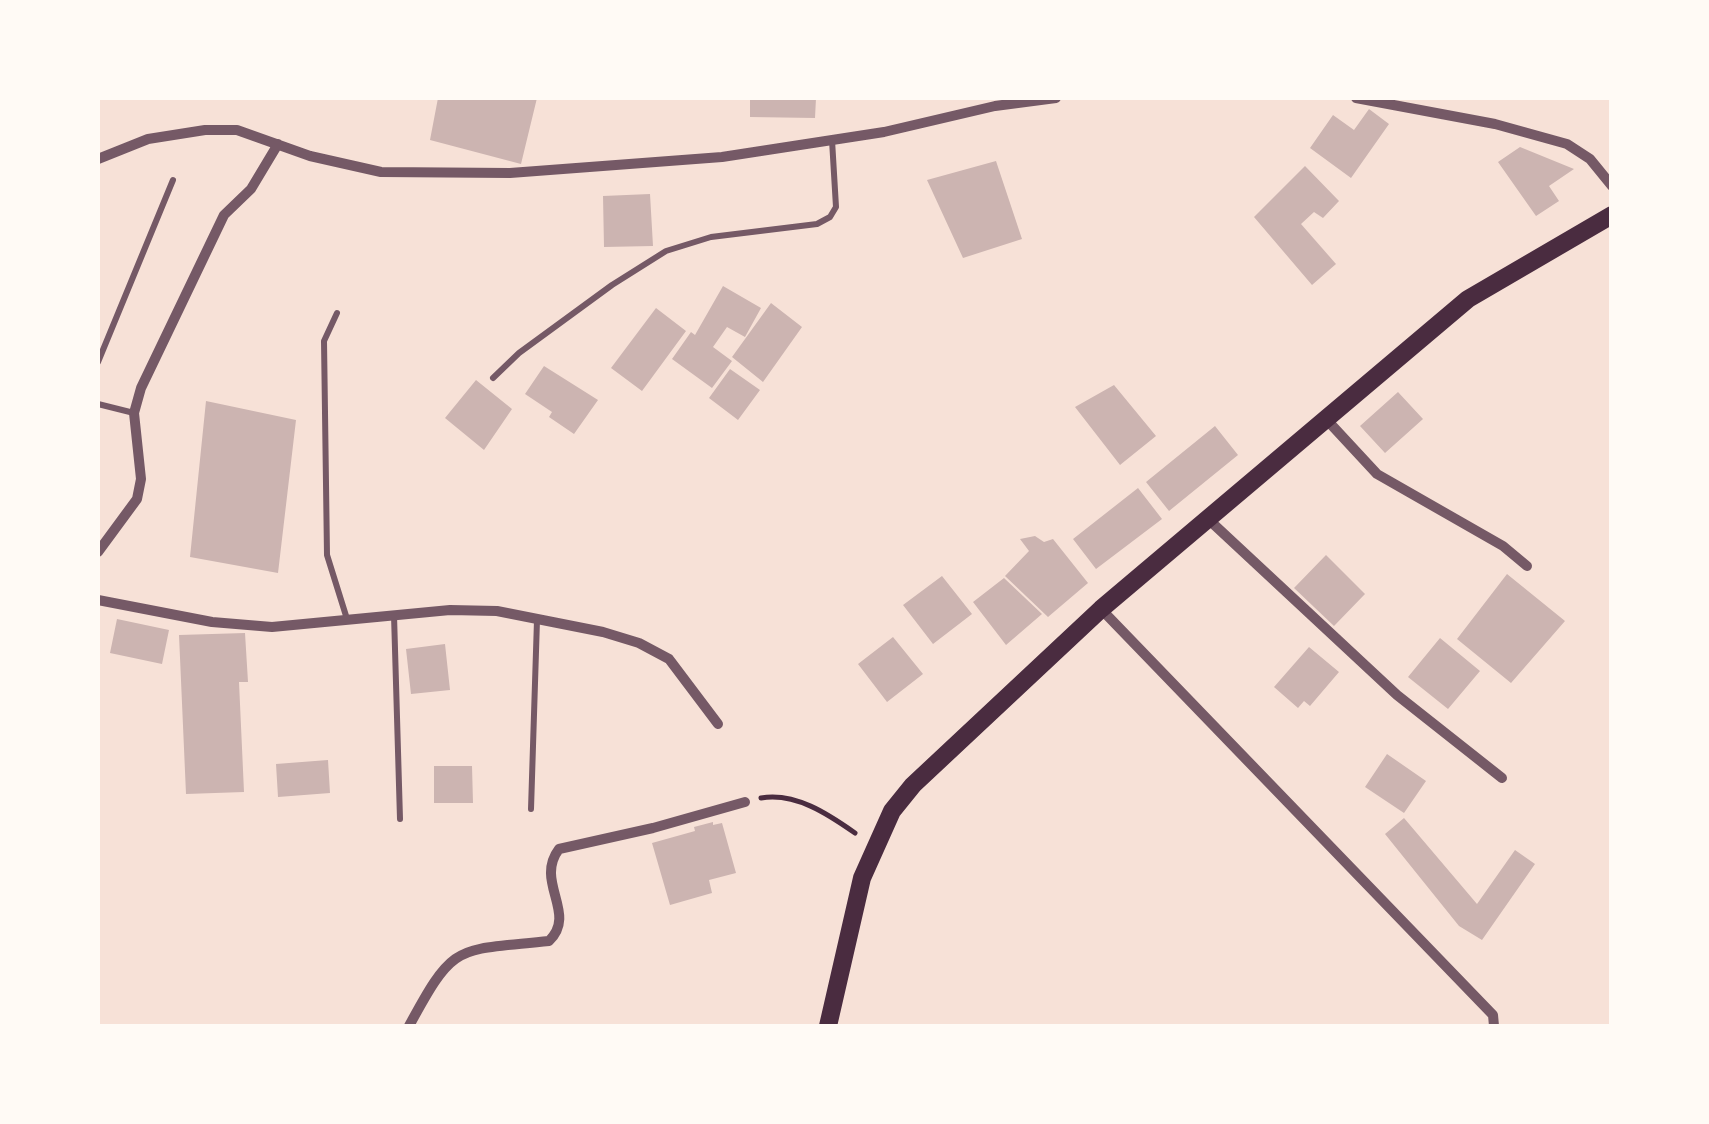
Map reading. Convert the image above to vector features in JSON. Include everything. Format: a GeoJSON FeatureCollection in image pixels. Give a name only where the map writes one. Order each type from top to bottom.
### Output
{"type":"FeatureCollection","features":[{"type":"Feature","properties":{"kind":"main road"},"geometry":{"type":"LineString","coordinates":[[828,1026],[862,878],[892,812],[913,785],[1101,609],[1468,298],[1612,215]]}},
{"type":"Feature","properties":{"kind":"street"},"geometry":{"type":"LineString","coordinates":[[98,159],[148,139],[205,130],[237,130],[310,156],[381,172],[448,175],[722,158],[884,132],[996,106],[1056,98]]}},
{"type":"Feature","properties":{"kind":"street"},"geometry":{"type":"LineString","coordinates":[[1356,98],[1495,124],[1566,144],[1590,159],[1612,186]]}},
{"type":"Feature","properties":{"kind":"street"},"geometry":{"type":"LineString","coordinates":[[98,552],[137,499],[141,479],[134,413],[141,388],[224,215],[251,189],[278,144]]}},
{"type":"Feature","properties":{"kind":"street"},"geometry":{"type":"LineString","coordinates":[[1326,419],[1377,474],[1503,546],[1527,566]]}},
{"type":"Feature","properties":{"kind":"street"},"geometry":{"type":"LineString","coordinates":[[1208,519],[1397,696],[1502,778]]}},
{"type":"Feature","properties":{"kind":"street"},"geometry":{"type":"LineString","coordinates":[[98,600],[212,622],[272,627],[450,610],[537,618],[639,643],[668,659],[718,724]]}},
{"type":"Feature","properties":{"kind":"street"},"geometry":{"type":"LineString","coordinates":[[1101,609],[1493,1016],[1494,1026]]}},
{"type":"Feature","properties":{"kind":"street"},"geometry":{"type":"LineString","coordinates":[[409,1026],[447,962],[468,949],[549,940],[558,931],[560,918],[548,874],[559,849],[745,802]]}},
{"type":"Feature","properties":{"kind":"lane"},"geometry":{"type":"LineString","coordinates":[[492,378],[519,353],[666,251],[712,237],[818,224],[830,216],[836,207],[832,140]]}},
{"type":"Feature","properties":{"kind":"lane"},"geometry":{"type":"LineString","coordinates":[[98,362],[173,180]]}},
{"type":"Feature","properties":{"kind":"lane"},"geometry":{"type":"LineString","coordinates":[[338,313],[324,341],[327,555],[348,620]]}},
{"type":"Feature","properties":{"kind":"lane"},"geometry":{"type":"LineString","coordinates":[[98,404],[134,413]]}},
{"type":"Feature","properties":{"kind":"lane"},"geometry":{"type":"LineString","coordinates":[[394,615],[400,819]]}},
{"type":"Feature","properties":{"kind":"lane"},"geometry":{"type":"LineString","coordinates":[[531,809],[537,618]]}},
{"type":"Feature","properties":{"kind":"path"},"geometry":{"type":"LineString","coordinates":[[745,802],[768,796],[792,800],[825,812],[874,846]]}},
{"type":"Feature","properties":{"kind":"building"},"geometry":{"type":"Polygon","coordinates":[[[438,98],[537,98],[521,164],[430,140],[438,98]]]}},
{"type":"Feature","properties":{"kind":"building"},"geometry":{"type":"Polygon","coordinates":[[[750,98],[816,98],[815,118],[750,117],[750,98]]]}},
{"type":"Feature","properties":{"kind":"building"},"geometry":{"type":"Polygon","coordinates":[[[1369,109],[1389,124],[1351,178],[1310,148],[1333,115],[1354,130],[1369,109]]]}},
{"type":"Feature","properties":{"kind":"building"},"geometry":{"type":"Polygon","coordinates":[[[1520,147],[1574,169],[1549,186],[1559,201],[1536,216],[1498,162],[1520,147]]]}},
{"type":"Feature","properties":{"kind":"building"},"geometry":{"type":"Polygon","coordinates":[[[996,161],[1022,239],[963,258],[927,180],[996,161]]]}},
{"type":"Feature","properties":{"kind":"building"},"geometry":{"type":"Polygon","coordinates":[[[1305,166],[1339,201],[1323,218],[1314,212],[1301,224],[1336,264],[1312,285],[1254,217],[1305,166]]]}},
{"type":"Feature","properties":{"kind":"building"},"geometry":{"type":"Polygon","coordinates":[[[650,194],[653,246],[604,247],[603,196],[650,194]]]}},
{"type":"Feature","properties":{"kind":"building"},"geometry":{"type":"Polygon","coordinates":[[[723,286],[761,308],[745,337],[727,327],[713,347],[732,361],[712,388],[672,359],[691,332],[695,335],[723,286]]]}},
{"type":"Feature","properties":{"kind":"building"},"geometry":{"type":"Polygon","coordinates":[[[771,303],[802,327],[763,382],[732,357],[771,303]]]}},
{"type":"Feature","properties":{"kind":"building"},"geometry":{"type":"Polygon","coordinates":[[[656,308],[686,331],[642,391],[611,368],[656,308]]]}},
{"type":"Feature","properties":{"kind":"building"},"geometry":{"type":"Polygon","coordinates":[[[544,366],[598,400],[574,434],[549,417],[552,412],[525,394],[544,366]]]}},
{"type":"Feature","properties":{"kind":"building"},"geometry":{"type":"Polygon","coordinates":[[[730,369],[760,390],[738,420],[709,398],[730,369]]]}},
{"type":"Feature","properties":{"kind":"building"},"geometry":{"type":"Polygon","coordinates":[[[476,380],[512,409],[484,450],[445,418],[476,380]]]}},
{"type":"Feature","properties":{"kind":"building"},"geometry":{"type":"Polygon","coordinates":[[[1114,385],[1156,436],[1120,465],[1075,407],[1114,385]]]}},
{"type":"Feature","properties":{"kind":"building"},"geometry":{"type":"Polygon","coordinates":[[[1398,392],[1423,419],[1385,453],[1360,426],[1398,392]]]}},
{"type":"Feature","properties":{"kind":"building"},"geometry":{"type":"Polygon","coordinates":[[[206,401],[296,420],[278,573],[190,557],[206,401]]]}},
{"type":"Feature","properties":{"kind":"building"},"geometry":{"type":"Polygon","coordinates":[[[1215,426],[1238,455],[1169,511],[1146,482],[1215,426]]]}},
{"type":"Feature","properties":{"kind":"building"},"geometry":{"type":"Polygon","coordinates":[[[1138,488],[1162,519],[1096,569],[1073,539],[1138,488]]]}},
{"type":"Feature","properties":{"kind":"building"},"geometry":{"type":"Polygon","coordinates":[[[1035,536],[1044,542],[1053,539],[1088,583],[1048,617],[1005,576],[1029,551],[1020,539],[1035,536]]]}},
{"type":"Feature","properties":{"kind":"building"},"geometry":{"type":"Polygon","coordinates":[[[1326,555],[1365,594],[1334,626],[1294,588],[1326,555]]]}},
{"type":"Feature","properties":{"kind":"building"},"geometry":{"type":"Polygon","coordinates":[[[1507,574],[1565,621],[1511,683],[1457,639],[1507,574]]]}},
{"type":"Feature","properties":{"kind":"building"},"geometry":{"type":"Polygon","coordinates":[[[942,576],[972,614],[933,644],[903,605],[942,576]]]}},
{"type":"Feature","properties":{"kind":"building"},"geometry":{"type":"Polygon","coordinates":[[[1004,578],[1042,614],[1006,645],[973,602],[1004,578]]]}},
{"type":"Feature","properties":{"kind":"building"},"geometry":{"type":"Polygon","coordinates":[[[117,619],[169,630],[162,664],[110,653],[117,619]]]}},
{"type":"Feature","properties":{"kind":"building"},"geometry":{"type":"Polygon","coordinates":[[[245,633],[248,682],[239,682],[244,792],[186,794],[179,635],[245,633]]]}},
{"type":"Feature","properties":{"kind":"building"},"geometry":{"type":"Polygon","coordinates":[[[893,637],[923,674],[887,702],[858,664],[893,637]]]}},
{"type":"Feature","properties":{"kind":"building"},"geometry":{"type":"Polygon","coordinates":[[[1440,638],[1480,671],[1448,709],[1408,677],[1440,638]]]}},
{"type":"Feature","properties":{"kind":"building"},"geometry":{"type":"Polygon","coordinates":[[[445,644],[450,690],[411,694],[406,649],[445,644]]]}},
{"type":"Feature","properties":{"kind":"building"},"geometry":{"type":"Polygon","coordinates":[[[1309,647],[1339,672],[1310,706],[1304,701],[1298,708],[1274,687],[1309,647]]]}},
{"type":"Feature","properties":{"kind":"building"},"geometry":{"type":"Polygon","coordinates":[[[1387,754],[1426,781],[1404,813],[1365,787],[1387,754]]]}},
{"type":"Feature","properties":{"kind":"building"},"geometry":{"type":"Polygon","coordinates":[[[328,760],[330,793],[278,797],[276,764],[328,760]]]}},
{"type":"Feature","properties":{"kind":"building"},"geometry":{"type":"Polygon","coordinates":[[[434,766],[472,766],[473,803],[434,803],[434,766]]]}},
{"type":"Feature","properties":{"kind":"building"},"geometry":{"type":"Polygon","coordinates":[[[1404,818],[1477,904],[1515,850],[1535,864],[1482,940],[1459,926],[1385,834],[1404,818]]]}},
{"type":"Feature","properties":{"kind":"building"},"geometry":{"type":"Polygon","coordinates":[[[713,822],[722,823],[736,873],[709,880],[712,893],[670,905],[652,843],[713,822]]]}}]}
